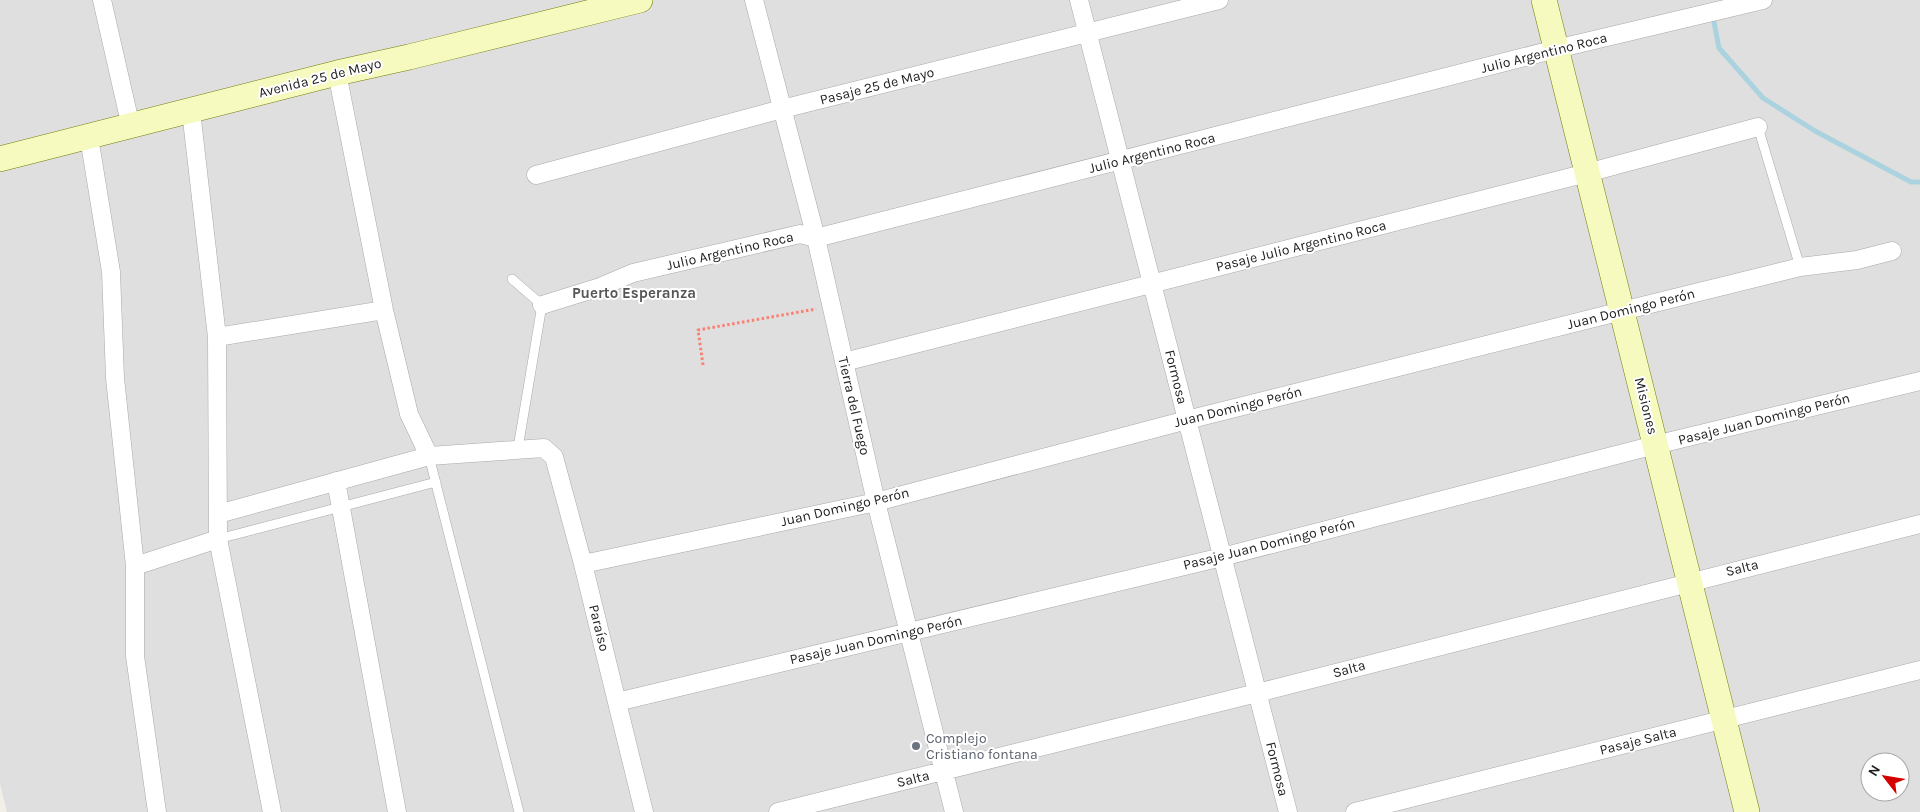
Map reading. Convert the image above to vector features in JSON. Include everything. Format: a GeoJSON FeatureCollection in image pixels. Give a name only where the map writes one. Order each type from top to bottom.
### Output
{"type":"FeatureCollection","features":[{"type":"Feature","properties":{"kind":"street"},"geometry":{"type":"LineString","coordinates":[[102,0],[131,127]]}},
{"type":"Feature","properties":{"kind":"street","name":"Avenida 25 de Mayo"},"geometry":{"type":"LineString","coordinates":[[0,159],[337,73],[640,0]]}},
{"type":"Feature","properties":{"kind":"street","name":"Tierra del Fuego"},"geometry":{"type":"LineString","coordinates":[[754,0],[816,238],[876,502],[954,812]]}},
{"type":"Feature","properties":{"kind":"street","name":"Formosa"},"geometry":{"type":"LineString","coordinates":[[1079,0],[1288,812]]}},
{"type":"Feature","properties":{"kind":"street","name":"Pasaje 25 de Mayo"},"geometry":{"type":"LineString","coordinates":[[536,175],[782,109],[1219,0]]}},
{"type":"Feature","properties":{"kind":"street","name":"Misiones"},"geometry":{"type":"LineString","coordinates":[[1544,0],[1747,812]]}},
{"type":"Feature","properties":{"kind":"street","name":"Julio Argentino Roca"},"geometry":{"type":"LineString","coordinates":[[542,305],[600,287],[633,274],[800,234],[816,238],[1556,49],[1763,0]]}},
{"type":"Feature","properties":{"kind":"street"},"geometry":{"type":"LineString","coordinates":[[337,73],[384,310],[409,414],[429,456]]}},
{"type":"Feature","properties":{"kind":"street"},"geometry":{"type":"LineString","coordinates":[[191,111],[216,337],[218,539],[272,812]]}},
{"type":"Feature","properties":{"kind":"street","name":"Pasaje Julio Argentino Roca"},"geometry":{"type":"LineString","coordinates":[[844,362],[1587,173],[1758,127]]}},
{"type":"Feature","properties":{"kind":"street"},"geometry":{"type":"LineString","coordinates":[[89,137],[111,272],[115,378],[135,566],[135,656],[157,812]]}},
{"type":"Feature","properties":{"kind":"street","name":"Juan Domingo Perón"},"geometry":{"type":"LineString","coordinates":[[583,564],[876,502],[1187,420],[1800,267],[1857,260],[1892,251]]}},
{"type":"Feature","properties":{"kind":"street"},"geometry":{"type":"LineString","coordinates":[[216,337],[384,310]]}},
{"type":"Feature","properties":{"kind":"street","name":"Pasaje Juan Domingo Perón"},"geometry":{"type":"LineString","coordinates":[[617,702],[1222,557],[1655,445],[1920,381]]}},
{"type":"Feature","properties":{"kind":"street"},"geometry":{"type":"LineString","coordinates":[[218,514],[429,456],[518,448]]}},
{"type":"Feature","properties":{"kind":"street","name":"Paraíso"},"geometry":{"type":"LineString","coordinates":[[518,448],[544,448],[554,457],[583,564],[644,812]]}},
{"type":"Feature","properties":{"kind":"street"},"geometry":{"type":"LineString","coordinates":[[336,481],[397,812]]}},
{"type":"Feature","properties":{"kind":"street","name":"Salta"},"geometry":{"type":"LineString","coordinates":[[778,812],[1257,693],[1690,581],[1920,524]]}},
{"type":"Feature","properties":{"kind":"street"},"geometry":{"type":"LineString","coordinates":[[135,566],[218,539]]}},
{"type":"Feature","properties":{"kind":"street","name":"Pasaje Salta"},"geometry":{"type":"LineString","coordinates":[[1355,812],[1920,670]]}},
{"type":"Feature","properties":{"kind":"lane"},"geometry":{"type":"LineString","coordinates":[[1758,127],[1800,267]]}},
{"type":"Feature","properties":{"kind":"lane"},"geometry":{"type":"LineString","coordinates":[[512,279],[542,305],[518,448]]}},
{"type":"Feature","properties":{"kind":"lane"},"geometry":{"type":"LineString","coordinates":[[429,456],[519,812]]}},
{"type":"Feature","properties":{"kind":"lane"},"geometry":{"type":"LineString","coordinates":[[218,539],[436,482]]}},
{"type":"Feature","properties":{"kind":"path"},"geometry":{"type":"LineString","coordinates":[[703,364],[698,330],[831,306]]}},
{"type":"Feature","properties":{"kind":"shaded area"},"geometry":{"type":"Polygon","coordinates":[[[0,0],[1920,0],[1920,812],[7,812],[0,784],[0,0]]]}},
{"type":"Feature","properties":{"kind":"waterway"},"geometry":{"type":"LineString","coordinates":[[1714,22],[1719,48],[1763,98],[1815,131],[1911,182],[1920,182]]}},
{"type":"Feature","properties":{"kind":"place","name":"Complejo Cristiano fontana"},"geometry":{"type":"Point","coordinates":[916,746]}},
{"type":"Feature","properties":{"kind":"district","name":"Puerto Esperanza"},"geometry":{"type":"Point","coordinates":[634,293]}}]}
